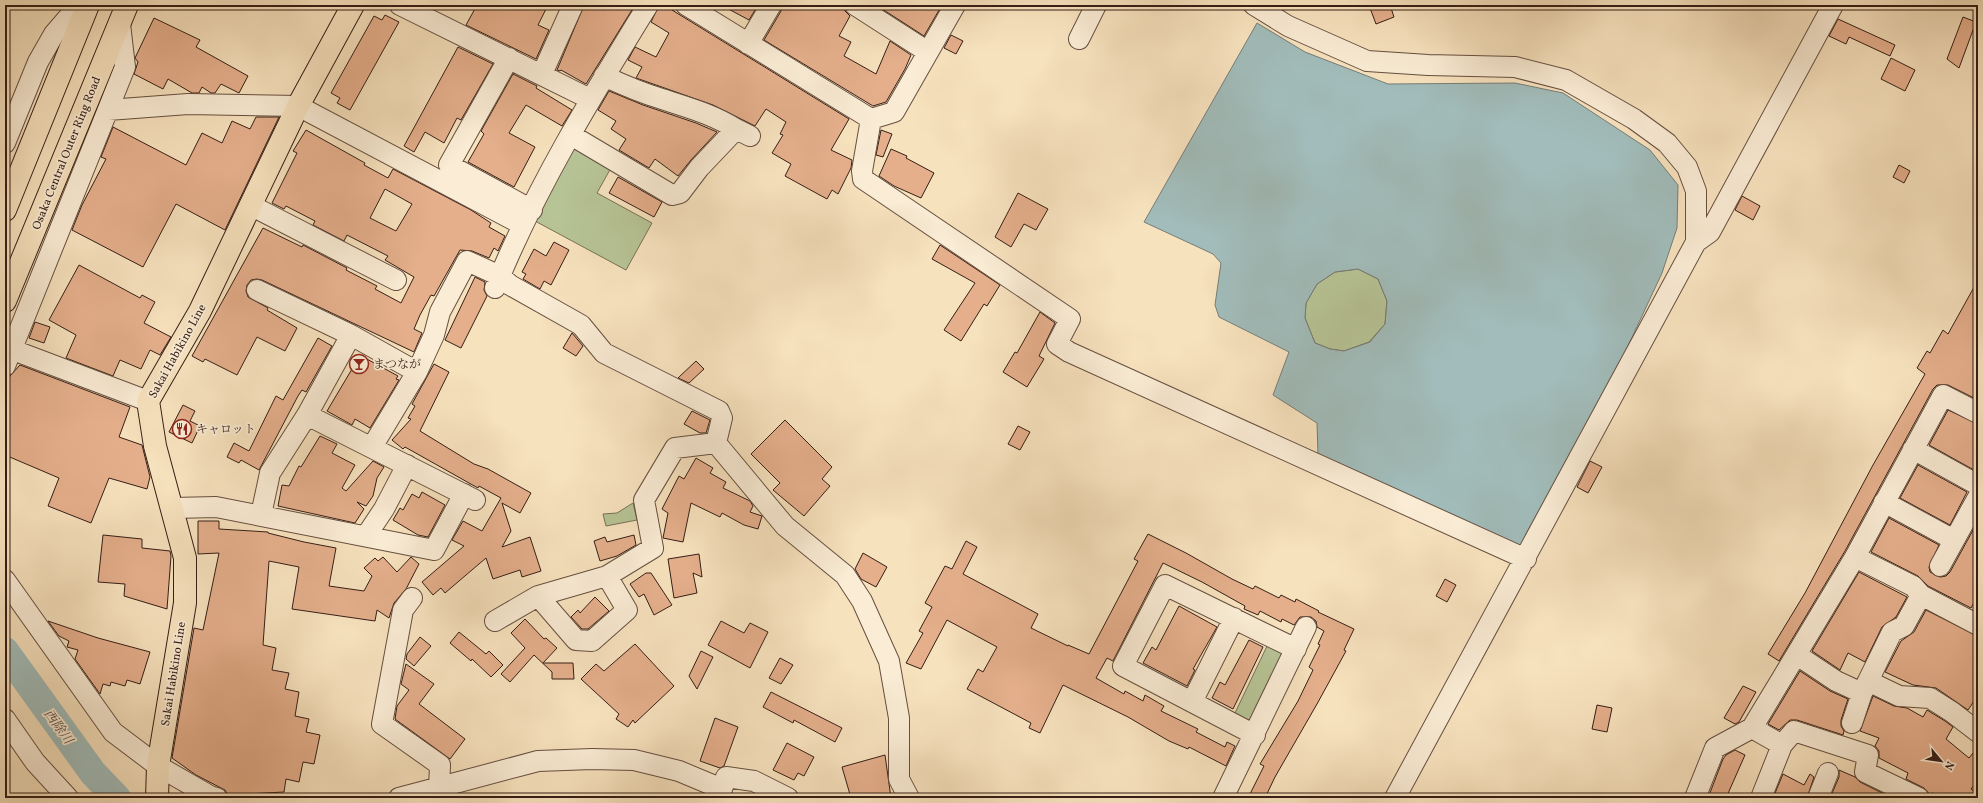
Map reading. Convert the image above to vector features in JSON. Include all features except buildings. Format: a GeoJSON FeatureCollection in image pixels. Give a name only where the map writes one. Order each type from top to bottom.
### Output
{"type":"FeatureCollection","features":[{"type":"Feature","properties":{"kind":"main road"},"geometry":{"type":"LineString","coordinates":[[5,210],[88,5]]}},
{"type":"Feature","properties":{"kind":"main road","name":"Sakai Habikino Line"},"geometry":{"type":"LineString","coordinates":[[157,798],[158,771],[185,603],[186,558],[155,446],[148,401],[200,311],[298,106],[353,5]]}},
{"type":"Feature","properties":{"kind":"main road","name":"Osaka Central Outer Ring Road"},"geometry":{"type":"LineString","coordinates":[[5,301],[123,14]]}},
{"type":"Feature","properties":{"kind":"street"},"geometry":{"type":"LineString","coordinates":[[5,143],[38,62],[54,34],[79,5]]}},
{"type":"Feature","properties":{"kind":"street"},"geometry":{"type":"LineString","coordinates":[[400,5],[542,74],[590,100]]}},
{"type":"Feature","properties":{"kind":"street"},"geometry":{"type":"LineString","coordinates":[[542,74],[573,5]]}},
{"type":"Feature","properties":{"kind":"street"},"geometry":{"type":"LineString","coordinates":[[497,282],[527,218],[590,100],[648,5]]}},
{"type":"Feature","properties":{"kind":"street"},"geometry":{"type":"LineString","coordinates":[[686,5],[871,119],[894,112],[955,5]]}},
{"type":"Feature","properties":{"kind":"street"},"geometry":{"type":"LineString","coordinates":[[748,44],[771,5]]}},
{"type":"Feature","properties":{"kind":"street"},"geometry":{"type":"LineString","coordinates":[[855,5],[928,52]]}},
{"type":"Feature","properties":{"kind":"street"},"geometry":{"type":"LineString","coordinates":[[1079,39],[1096,5]]}},
{"type":"Feature","properties":{"kind":"street"},"geometry":{"type":"LineString","coordinates":[[1254,5],[1288,26],[1367,61],[1428,65],[1515,67],[1566,80],[1634,119],[1667,142],[1686,167],[1696,191],[1696,242]]}},
{"type":"Feature","properties":{"kind":"street"},"geometry":{"type":"LineString","coordinates":[[1395,798],[1526,559],[1696,242],[1710,232],[1833,5]]}},
{"type":"Feature","properties":{"kind":"street"},"geometry":{"type":"LineString","coordinates":[[123,14],[125,67],[7,354],[148,401]]}},
{"type":"Feature","properties":{"kind":"street"},"geometry":{"type":"LineString","coordinates":[[509,58],[449,165],[527,218]]}},
{"type":"Feature","properties":{"kind":"street"},"geometry":{"type":"LineString","coordinates":[[571,135],[672,195],[680,193],[699,168],[743,132],[722,120],[696,109],[636,90],[604,76]]}},
{"type":"Feature","properties":{"kind":"street"},"geometry":{"type":"LineString","coordinates":[[108,110],[188,104],[298,106],[527,218]]}},
{"type":"Feature","properties":{"kind":"street"},"geometry":{"type":"LineString","coordinates":[[871,119],[862,172],[863,179],[1070,319],[1057,344],[1069,352],[1526,559]]}},
{"type":"Feature","properties":{"kind":"street"},"geometry":{"type":"LineString","coordinates":[[250,205],[396,280]]}},
{"type":"Feature","properties":{"kind":"street"},"geometry":{"type":"LineString","coordinates":[[372,448],[417,372],[434,335],[440,312],[467,261],[497,282],[510,285],[581,325],[604,352],[719,412],[722,418],[716,443]]}},
{"type":"Feature","properties":{"kind":"street"},"geometry":{"type":"LineString","coordinates":[[257,290],[351,335],[417,372]]}},
{"type":"Feature","properties":{"kind":"street"},"geometry":{"type":"LineString","coordinates":[[261,515],[270,473],[307,415],[351,335]]}},
{"type":"Feature","properties":{"kind":"street"},"geometry":{"type":"LineString","coordinates":[[1695,798],[1715,748],[1752,728],[1797,655],[1854,557],[1943,395],[1978,413]]}},
{"type":"Feature","properties":{"kind":"street"},"geometry":{"type":"LineString","coordinates":[[173,508],[216,507],[434,550],[470,497],[307,415]]}},
{"type":"Feature","properties":{"kind":"street"},"geometry":{"type":"LineString","coordinates":[[495,620],[538,596],[608,576],[653,548],[644,500],[676,448],[716,443]]}},
{"type":"Feature","properties":{"kind":"street"},"geometry":{"type":"LineString","coordinates":[[716,443],[785,526],[845,575],[862,601],[889,661],[899,718],[899,779],[909,798]]}},
{"type":"Feature","properties":{"kind":"street"},"geometry":{"type":"LineString","coordinates":[[1913,449],[1977,485],[1954,540],[1940,566]]}},
{"type":"Feature","properties":{"kind":"street"},"geometry":{"type":"LineString","coordinates":[[366,536],[384,509],[406,465]]}},
{"type":"Feature","properties":{"kind":"street"},"geometry":{"type":"LineString","coordinates":[[1884,502],[1954,540]]}},
{"type":"Feature","properties":{"kind":"street"},"geometry":{"type":"LineString","coordinates":[[1854,557],[1913,586],[1921,595],[1977,622]]}},
{"type":"Feature","properties":{"kind":"street"},"geometry":{"type":"LineString","coordinates":[[538,596],[576,640],[592,641],[627,610],[608,576]]}},
{"type":"Feature","properties":{"kind":"street"},"geometry":{"type":"LineString","coordinates":[[5,580],[113,732],[158,771],[217,798]]}},
{"type":"Feature","properties":{"kind":"street"},"geometry":{"type":"LineString","coordinates":[[1255,735],[1123,666],[1165,585],[1296,649]]}},
{"type":"Feature","properties":{"kind":"street"},"geometry":{"type":"LineString","coordinates":[[1852,723],[1865,687],[1892,632],[1904,626],[1921,595]]}},
{"type":"Feature","properties":{"kind":"street"},"geometry":{"type":"LineString","coordinates":[[412,598],[403,610],[382,724],[440,765],[439,788]]}},
{"type":"Feature","properties":{"kind":"street"},"geometry":{"type":"LineString","coordinates":[[1192,702],[1234,618]]}},
{"type":"Feature","properties":{"kind":"street"},"geometry":{"type":"LineString","coordinates":[[1223,798],[1255,735],[1306,627]]}},
{"type":"Feature","properties":{"kind":"street"},"geometry":{"type":"LineString","coordinates":[[1797,655],[1836,681],[1899,696],[1930,698],[1952,712],[1978,732]]}},
{"type":"Feature","properties":{"kind":"street"},"geometry":{"type":"LineString","coordinates":[[5,719],[35,762],[68,798]]}},
{"type":"Feature","properties":{"kind":"street"},"geometry":{"type":"LineString","coordinates":[[1752,728],[1782,745]]}},
{"type":"Feature","properties":{"kind":"street"},"geometry":{"type":"LineString","coordinates":[[1761,798],[1782,745],[1794,731],[1868,755],[1865,772],[1885,791],[1918,798]]}},
{"type":"Feature","properties":{"kind":"street"},"geometry":{"type":"LineString","coordinates":[[399,798],[538,761],[634,760],[679,771],[722,790],[726,777],[754,781],[788,798]]}},
{"type":"Feature","properties":{"kind":"street"},"geometry":{"type":"LineString","coordinates":[[1818,798],[1828,773]]}},
{"type":"Feature","properties":{"kind":"green space"},"geometry":{"type":"Polygon","coordinates":[[[575,146],[612,166],[597,193],[652,223],[626,270],[535,221],[575,146]]]}},
{"type":"Feature","properties":{"kind":"green space"},"geometry":{"type":"Polygon","coordinates":[[[1358,269],[1378,279],[1387,301],[1385,324],[1369,342],[1344,351],[1330,349],[1315,343],[1305,318],[1306,303],[1317,284],[1335,272],[1358,269]]]}},
{"type":"Feature","properties":{"kind":"green space"},"geometry":{"type":"Polygon","coordinates":[[[633,503],[637,520],[606,526],[603,514],[617,513],[633,503]]]}},
{"type":"Feature","properties":{"kind":"green space"},"geometry":{"type":"Polygon","coordinates":[[[1268,644],[1283,651],[1284,658],[1254,718],[1248,720],[1235,713],[1268,644]]]}},
{"type":"Feature","properties":{"kind":"water"},"geometry":{"type":"Polygon","coordinates":[[[1257,23],[1305,52],[1388,84],[1515,83],[1563,93],[1650,150],[1678,185],[1677,228],[1662,273],[1607,391],[1522,548],[1318,455],[1317,423],[1273,395],[1289,352],[1219,317],[1215,305],[1221,263],[1213,254],[1144,222],[1257,23]],[[1358,269],[1335,272],[1317,284],[1306,303],[1305,318],[1315,343],[1330,349],[1344,351],[1370,342],[1385,324],[1387,301],[1378,279],[1358,269]]]}},
{"type":"Feature","properties":{"kind":"waterway","name":"西除川"},"geometry":{"type":"LineString","coordinates":[[5,651],[93,773],[117,798]]}},
{"type":"Feature","properties":{"kind":"place","name":"まつなが"},"geometry":{"type":"Point","coordinates":[359,364]}},
{"type":"Feature","properties":{"kind":"place","name":"キャロット"},"geometry":{"type":"Point","coordinates":[182,429]}}]}
